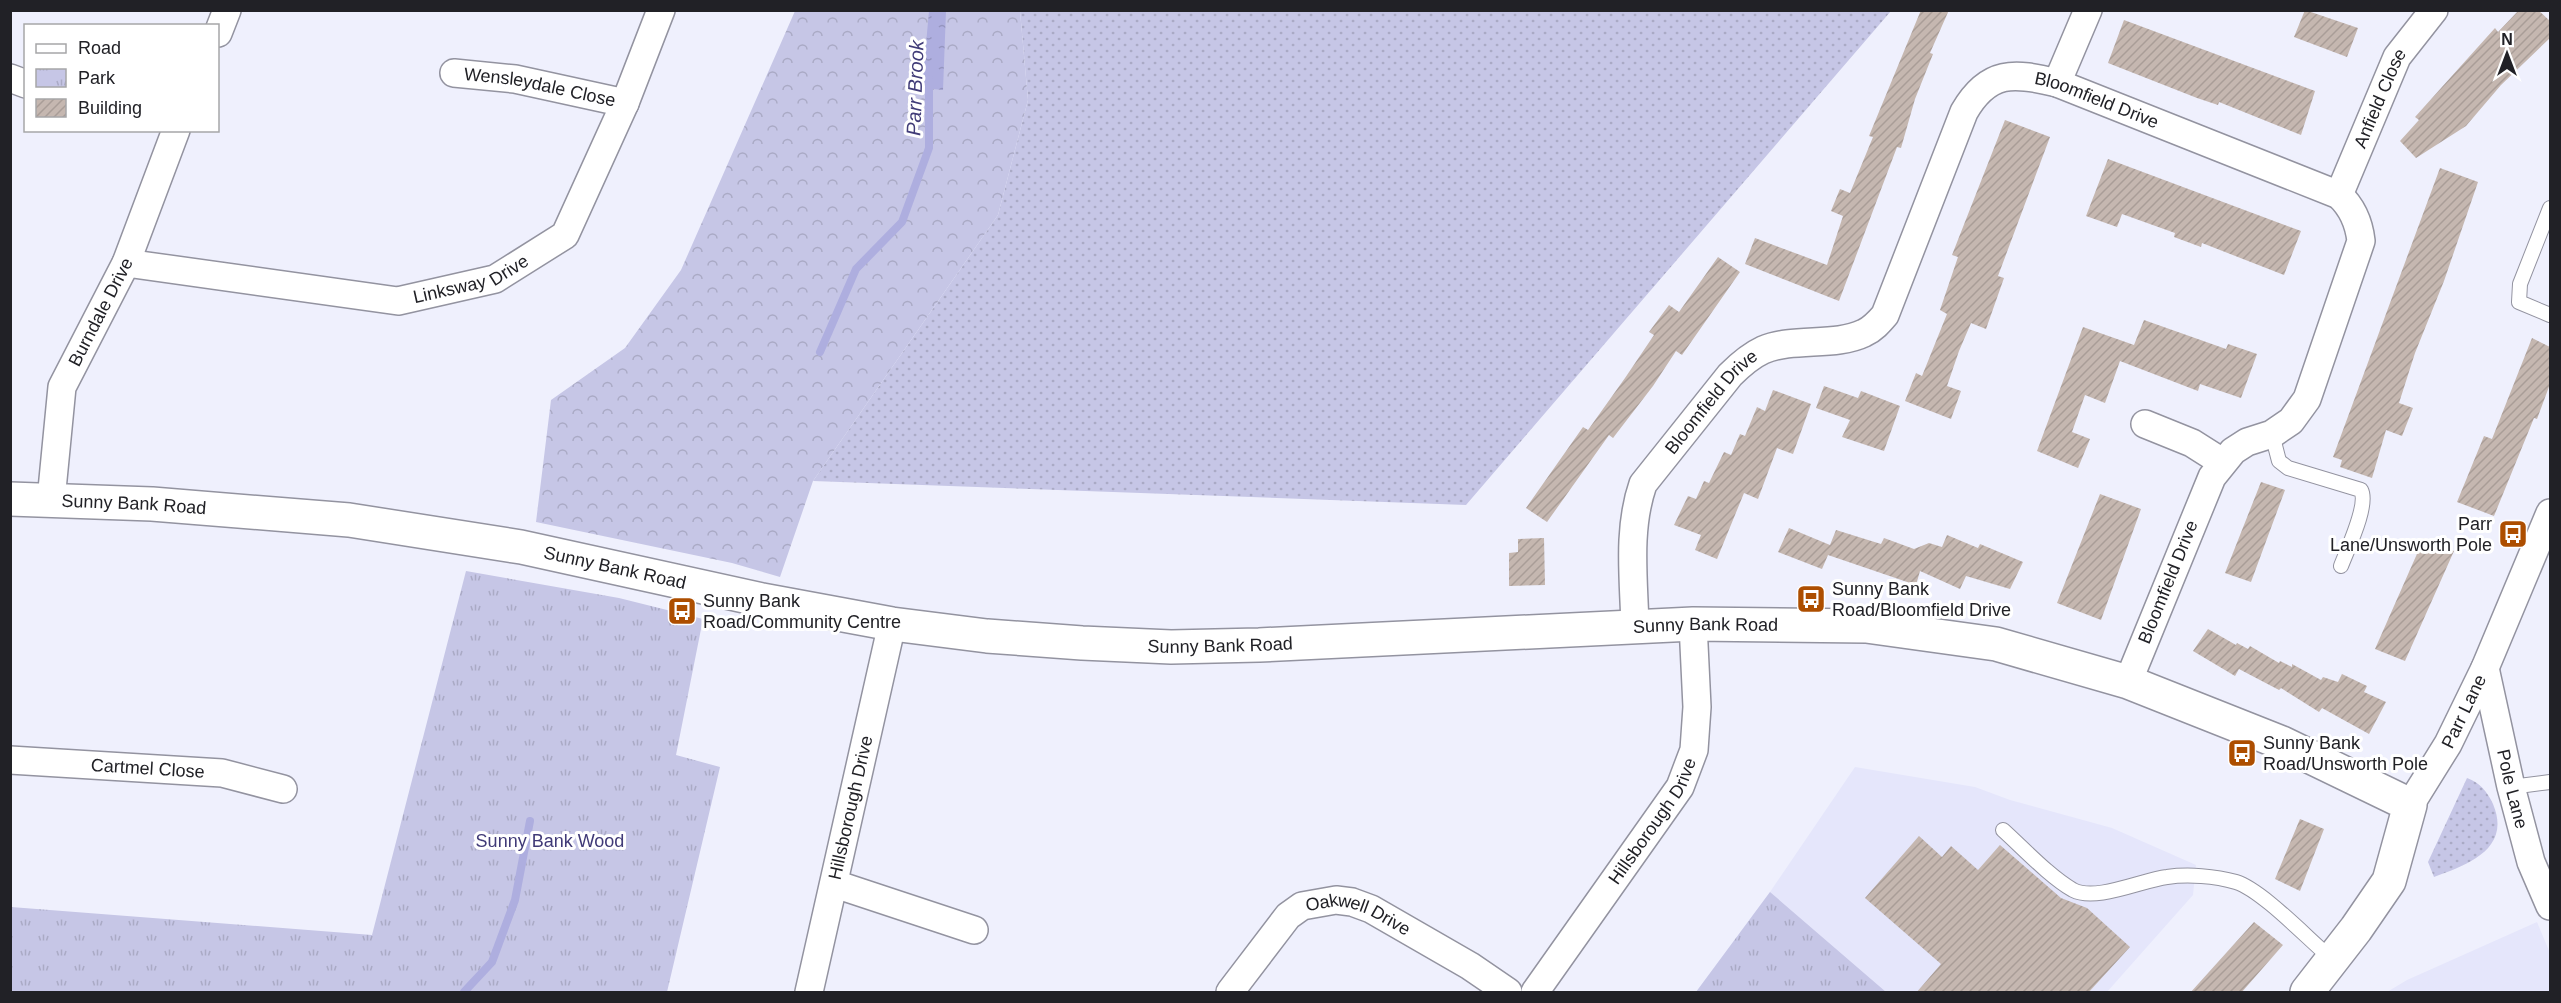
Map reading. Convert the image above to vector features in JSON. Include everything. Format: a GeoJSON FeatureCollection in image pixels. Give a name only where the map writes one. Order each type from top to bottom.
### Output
{"type":"FeatureCollection","features":[{"type":"Feature","properties":{"kind":"street"},"geometry":{"type":"LineString","coordinates":[[219,30],[227,10]]}},
{"type":"Feature","properties":{"kind":"street","name":"Linksway Drive"},"geometry":{"type":"LineString","coordinates":[[126,263],[398,301],[495,279],[566,235],[625,103],[661,10]]}},
{"type":"Feature","properties":{"kind":"street"},"geometry":{"type":"LineString","coordinates":[[2057,83],[2088,10]]}},
{"type":"Feature","properties":{"kind":"street","name":"Anfield Close"},"geometry":{"type":"LineString","coordinates":[[2339,195],[2397,57],[2434,10]]}},
{"type":"Feature","properties":{"kind":"street","name":"Wensleydale Close"},"geometry":{"type":"LineString","coordinates":[[454,73],[514,79],[625,103]]}},
{"type":"Feature","properties":{"kind":"street","name":"Bloomfield Drive"},"geometry":{"type":"LineString","coordinates":[[1635,628],[1632,532],[1636,503],[1643,484],[1730,375],[1746,359],[1765,349],[1864,334],[1880,321],[1885,315],[1964,112],[1975,94],[1984,86],[2004,78],[2030,77],[2057,83],[2339,195],[2355,215],[2360,228],[2361,241],[2307,399],[2291,421],[2272,434],[2247,442],[2233,451],[2212,477],[2128,682]]}},
{"type":"Feature","properties":{"kind":"street","name":"Burndale Drive"},"geometry":{"type":"LineString","coordinates":[[51,500],[62,387],[126,263],[167,133]]}},
{"type":"Feature","properties":{"kind":"street"},"geometry":{"type":"LineString","coordinates":[[2145,424],[2192,442],[2222,462]]}},
{"type":"Feature","properties":{"kind":"street","name":"Sunny Bank Road"},"geometry":{"type":"LineString","coordinates":[[10,499],[229,509],[349,520],[522,547],[762,600],[892,624],[987,636],[1171,647],[1259,645],[1693,624],[1866,626],[1996,644],[2128,682],[2282,743],[2410,805]]}},
{"type":"Feature","properties":{"kind":"street","name":"Parr Lane"},"geometry":{"type":"LineString","coordinates":[[2307,993],[2389,881],[2410,805],[2448,744],[2485,668],[2550,513]]}},
{"type":"Feature","properties":{"kind":"street","name":"Hillsborough Drive"},"geometry":{"type":"LineString","coordinates":[[809,993],[892,624]]}},
{"type":"Feature","properties":{"kind":"street","name":"Hillsborough Drive"},"geometry":{"type":"LineString","coordinates":[[1535,993],[1680,788],[1694,750],[1697,707],[1693,624]]}},
{"type":"Feature","properties":{"kind":"street","name":"Pole Lane"},"geometry":{"type":"LineString","coordinates":[[2485,668],[2511,787],[2531,862],[2550,906]]}},
{"type":"Feature","properties":{"kind":"street","name":"Cartmel Close"},"geometry":{"type":"LineString","coordinates":[[10,760],[222,773],[284,789]]}},
{"type":"Feature","properties":{"kind":"street"},"geometry":{"type":"LineString","coordinates":[[835,884],[974,930]]}},
{"type":"Feature","properties":{"kind":"street","name":"Oakwell Drive"},"geometry":{"type":"LineString","coordinates":[[1230,993],[1288,916],[1302,906],[1336,900],[1352,902],[1371,909],[1470,966],[1508,993]]}},
{"type":"Feature","properties":{"kind":"lane"},"geometry":{"type":"LineString","coordinates":[[2550,208],[2520,285],[2519,302],[2550,315]]}},
{"type":"Feature","properties":{"kind":"lane"},"geometry":{"type":"LineString","coordinates":[[2272,434],[2279,461],[2288,468],[2361,490],[2363,493],[2361,510],[2341,566]]}},
{"type":"Feature","properties":{"kind":"lane"},"geometry":{"type":"LineString","coordinates":[[2511,787],[2550,782]]}},
{"type":"Feature","properties":{"kind":"lane"},"geometry":{"type":"LineString","coordinates":[[2003,830],[2074,891],[2086,894],[2174,876],[2215,878],[2236,882],[2253,890],[2332,960]]}},
{"type":"Feature","properties":{"kind":"shaded area"},"geometry":{"type":"Polygon","coordinates":[[[1855,767],[1975,787],[2010,800],[2112,828],[2196,865],[2193,895],[2107,992],[1696,992],[1770,892],[1855,767]]]}},
{"type":"Feature","properties":{"kind":"shaded area"},"geometry":{"type":"Polygon","coordinates":[[[2537,922],[2550,953],[2550,992],[2387,992],[2407,980],[2537,922]]]}},
{"type":"Feature","properties":{"kind":"green space"},"geometry":{"type":"Polygon","coordinates":[[[795,11],[1020,11],[1028,100],[998,215],[813,481],[780,577],[732,563],[536,522],[551,400],[625,348],[681,270],[795,11]]]}},
{"type":"Feature","properties":{"kind":"green space"},"geometry":{"type":"Polygon","coordinates":[[[1020,11],[1891,11],[1466,505],[813,481],[998,215],[1028,100],[1020,11]]]}},
{"type":"Feature","properties":{"kind":"green space","name":"Sunny Bank Wood"},"geometry":{"type":"Polygon","coordinates":[[[466,571],[619,598],[703,619],[676,755],[720,767],[667,992],[11,992],[11,907],[372,935],[466,571]]]}},
{"type":"Feature","properties":{"kind":"green space"},"geometry":{"type":"Polygon","coordinates":[[[2467,778],[2486,791],[2491,799],[2497,820],[2496,833],[2491,844],[2483,853],[2460,867],[2434,877],[2428,862],[2467,778]]]}},
{"type":"Feature","properties":{"kind":"green space"},"geometry":{"type":"Polygon","coordinates":[[[1770,892],[1886,992],[1696,992],[1770,892]]]}},
{"type":"Feature","properties":{"kind":"water"},"geometry":{"type":"Polygon","coordinates":[[[929,11],[946,11],[943,90],[922,88],[929,11]]]}},
{"type":"Feature","properties":{"kind":"building"},"geometry":{"type":"Polygon","coordinates":[[[1921,10],[1949,10],[1930,53],[1933,54],[1915,99],[1901,148],[1897,147],[1839,301],[1745,264],[1755,238],[1827,265],[1843,216],[1831,211],[1840,189],[1850,193],[1873,137],[1869,136],[1921,10]]]}},
{"type":"Feature","properties":{"kind":"building"},"geometry":{"type":"Polygon","coordinates":[[[2305,10],[2358,28],[2347,57],[2294,37],[2305,10]]]}},
{"type":"Feature","properties":{"kind":"building"},"geometry":{"type":"Polygon","coordinates":[[[2519,10],[2538,10],[2550,21],[2550,38],[2501,85],[2466,126],[2416,158],[2400,141],[2419,120],[2415,117],[2495,28],[2498,32],[2519,10]]]}},
{"type":"Feature","properties":{"kind":"building"},"geometry":{"type":"Polygon","coordinates":[[[2124,20],[2315,91],[2301,135],[2219,102],[2218,105],[2197,98],[2108,63],[2124,20]]]}},
{"type":"Feature","properties":{"kind":"building"},"geometry":{"type":"Polygon","coordinates":[[[2005,120],[2050,137],[1998,276],[2004,278],[1986,329],[1971,323],[1959,351],[1947,386],[1961,391],[1951,419],[1905,401],[1916,373],[1922,376],[1947,314],[1940,310],[1958,257],[1952,255],[2005,120]]]}},
{"type":"Feature","properties":{"kind":"building"},"geometry":{"type":"Polygon","coordinates":[[[2108,159],[2301,231],[2284,275],[2202,243],[2201,247],[2174,237],[2175,233],[2122,214],[2117,227],[2086,216],[2108,159]]]}},
{"type":"Feature","properties":{"kind":"building"},"geometry":{"type":"Polygon","coordinates":[[[2440,168],[2478,182],[2399,403],[2413,408],[2402,436],[2386,430],[2372,478],[2340,467],[2342,460],[2333,457],[2440,168]]]}},
{"type":"Feature","properties":{"kind":"building"},"geometry":{"type":"Polygon","coordinates":[[[1718,257],[1740,272],[1682,355],[1676,351],[1653,386],[1613,438],[1609,435],[1547,522],[1526,508],[1583,427],[1588,430],[1625,378],[1654,335],[1649,332],[1669,305],[1679,312],[1718,257]]]}},
{"type":"Feature","properties":{"kind":"building"},"geometry":{"type":"Polygon","coordinates":[[[2144,320],[2226,349],[2228,344],[2257,354],[2241,398],[2200,384],[2198,391],[2120,361],[2105,403],[2085,395],[2072,432],[2090,439],[2078,468],[2037,451],[2083,327],[2134,345],[2144,320]]]}},
{"type":"Feature","properties":{"kind":"building"},"geometry":{"type":"Polygon","coordinates":[[[2532,338],[2550,347],[2550,384],[2494,516],[2457,502],[2484,436],[2492,439],[2532,338]]]}},
{"type":"Feature","properties":{"kind":"building"},"geometry":{"type":"Polygon","coordinates":[[[1824,386],[1858,398],[1861,391],[1900,406],[1884,451],[1842,437],[1850,420],[1816,408],[1824,386]]]}},
{"type":"Feature","properties":{"kind":"building"},"geometry":{"type":"Polygon","coordinates":[[[1773,390],[1811,404],[1793,454],[1777,448],[1758,499],[1744,493],[1717,559],[1695,550],[1701,535],[1674,525],[1688,496],[1696,499],[1704,481],[1709,483],[1724,452],[1731,455],[1740,434],[1745,436],[1757,407],[1765,411],[1773,390]]]}},
{"type":"Feature","properties":{"kind":"building"},"geometry":{"type":"Polygon","coordinates":[[[2261,482],[2285,490],[2251,582],[2225,573],[2261,482]]]}},
{"type":"Feature","properties":{"kind":"building"},"geometry":{"type":"Polygon","coordinates":[[[2100,494],[2141,509],[2101,620],[2057,603],[2100,494]]]}},
{"type":"Feature","properties":{"kind":"building"},"geometry":{"type":"Polygon","coordinates":[[[1789,528],[1830,545],[1836,530],[1881,544],[1884,538],[1914,549],[1929,543],[1942,547],[1947,535],[1978,548],[1980,544],[2023,562],[2010,589],[1966,576],[1960,589],[1920,571],[1916,585],[1828,555],[1822,569],[1778,552],[1789,528]]]}},
{"type":"Feature","properties":{"kind":"building"},"geometry":{"type":"Polygon","coordinates":[[[1544,538],[1545,585],[1509,586],[1509,553],[1518,552],[1518,539],[1544,538]]]}},
{"type":"Feature","properties":{"kind":"building"},"geometry":{"type":"Polygon","coordinates":[[[2424,538],[2454,551],[2405,661],[2375,649],[2424,538]]]}},
{"type":"Feature","properties":{"kind":"building"},"geometry":{"type":"Polygon","coordinates":[[[2208,629],[2236,645],[2237,643],[2248,649],[2250,646],[2279,663],[2280,661],[2292,667],[2292,664],[2321,680],[2323,677],[2338,682],[2342,674],[2367,686],[2364,692],[2386,702],[2369,734],[2322,708],[2319,712],[2281,688],[2279,690],[2239,669],[2235,676],[2193,651],[2208,629]]]}},
{"type":"Feature","properties":{"kind":"building"},"geometry":{"type":"Polygon","coordinates":[[[2300,819],[2324,829],[2300,891],[2275,879],[2300,819]]]}},
{"type":"Feature","properties":{"kind":"building"},"geometry":{"type":"Polygon","coordinates":[[[1919,836],[1942,857],[1951,846],[1978,870],[2000,845],[2061,898],[2087,908],[2130,947],[2088,993],[1916,993],[1941,964],[1865,898],[1919,836]]]}},
{"type":"Feature","properties":{"kind":"building"},"geometry":{"type":"Polygon","coordinates":[[[2254,922],[2283,945],[2241,993],[2190,993],[2254,922]]]}},
{"type":"Feature","properties":{"kind":"waterway","name":"Parr Brook"},"geometry":{"type":"LineString","coordinates":[[820,352],[856,269],[902,222],[929,148],[929,79]]}},
{"type":"Feature","properties":{"kind":"waterway","name":"Parr Brook"},"geometry":{"type":"LineString","coordinates":[[464,992],[492,962],[515,900],[530,821]]}},
{"type":"Feature","properties":{"kind":"place","name":"Parr Lane/Unsworth Pole"},"geometry":{"type":"Point","coordinates":[2513,534]}},
{"type":"Feature","properties":{"kind":"place","name":"Sunny Bank Road/Bloomfield Drive"},"geometry":{"type":"Point","coordinates":[1811,599]}},
{"type":"Feature","properties":{"kind":"place","name":"Sunny Bank Road/Community Centre"},"geometry":{"type":"Point","coordinates":[682,611]}},
{"type":"Feature","properties":{"kind":"place","name":"Sunny Bank Road/Unsworth Pole"},"geometry":{"type":"Point","coordinates":[2242,753]}}]}
